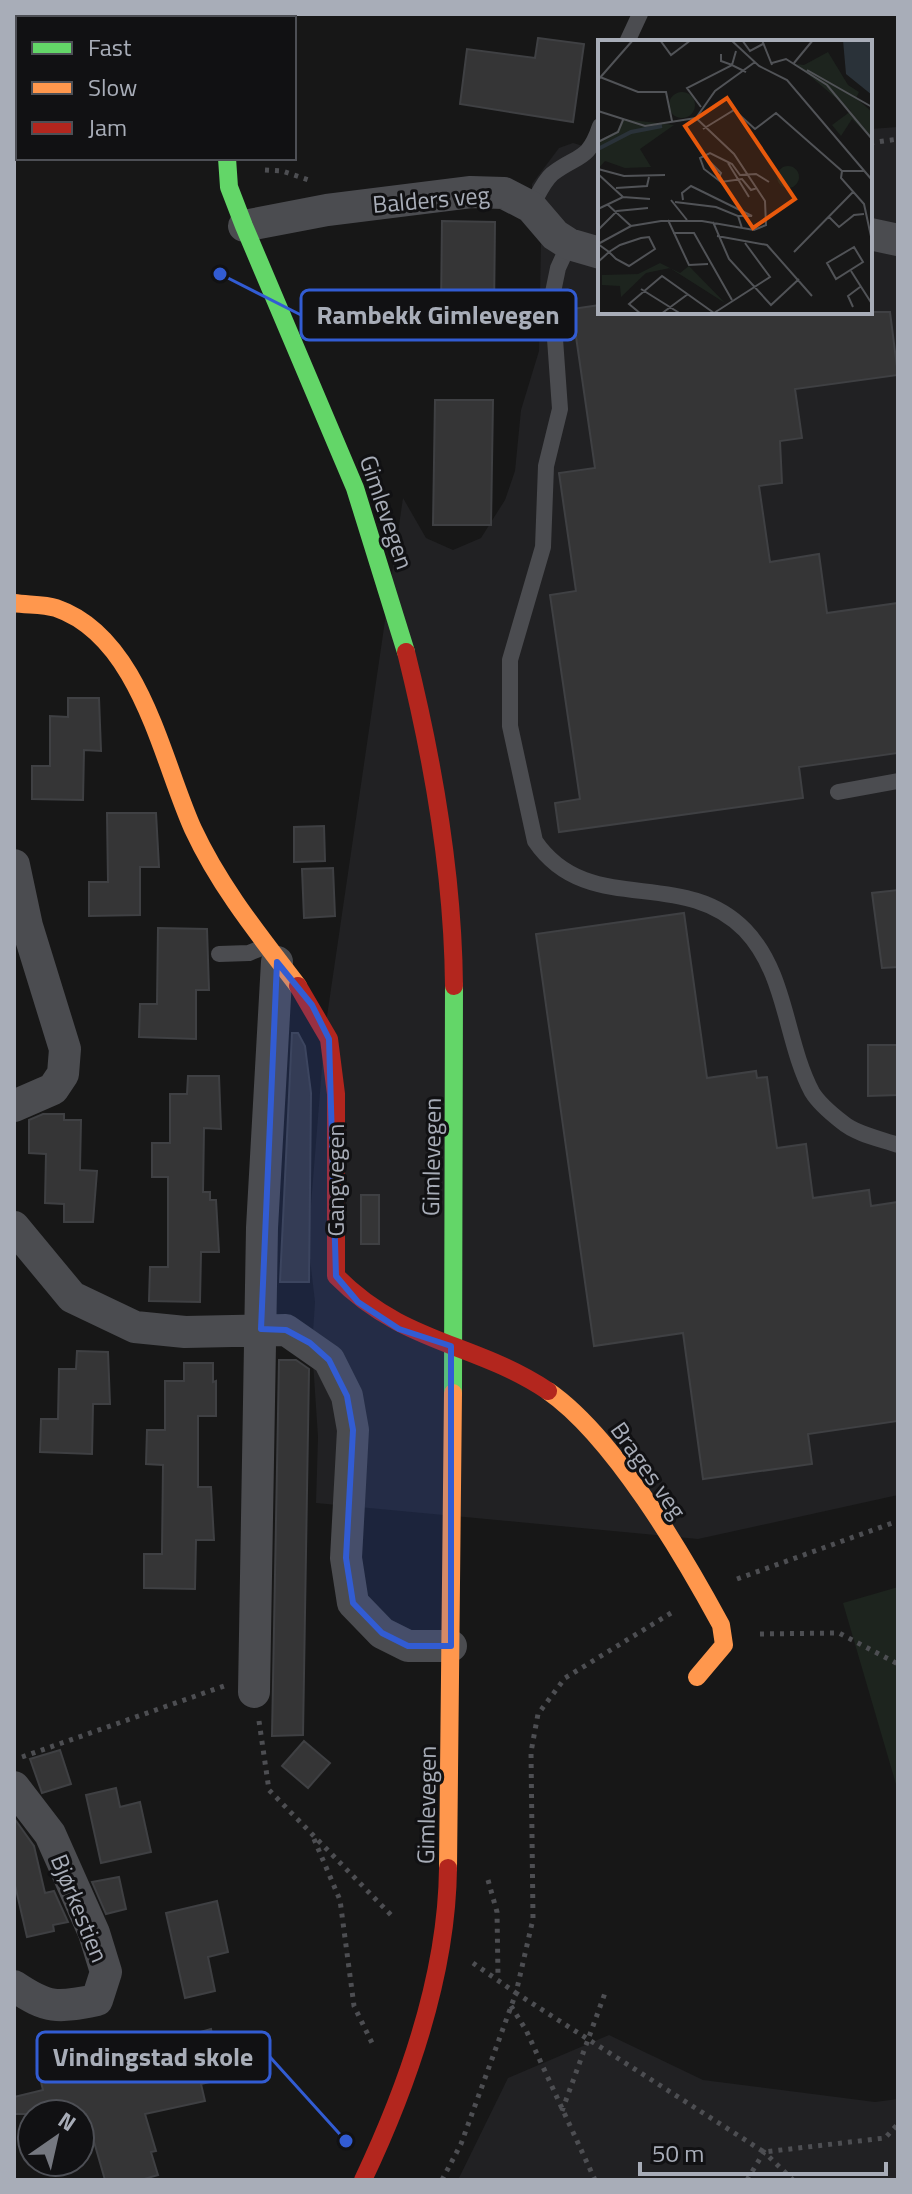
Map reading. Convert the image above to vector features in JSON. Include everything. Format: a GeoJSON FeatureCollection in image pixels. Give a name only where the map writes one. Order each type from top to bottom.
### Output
{"type":"FeatureCollection","features":[{"type":"Feature","properties":{"kind":"street","name":"Gimlevegen"},"geometry":{"type":"LineString","coordinates":[[227,160],[229,187],[244,226],[365,518],[409,664],[439,813],[453,908],[456,1025],[448,1908],[432,1988],[410,2066],[390,2126],[363,2180]]}},
{"type":"Feature","properties":{"kind":"street","name":"Balders veg"},"geometry":{"type":"LineString","coordinates":[[244,226],[327,210],[471,192],[504,193],[531,207],[555,235],[569,244],[598,252]]}},
{"type":"Feature","properties":{"kind":"street"},"geometry":{"type":"LineString","coordinates":[[872,234],[898,240]]}},
{"type":"Feature","properties":{"kind":"street","name":"Gangvegen"},"geometry":{"type":"LineString","coordinates":[[14,603],[56,608],[91,628],[110,646],[145,704],[193,829],[225,890],[312,1005],[329,1039],[336,1094],[336,1276],[358,1302],[399,1329],[451,1346]]}},
{"type":"Feature","properties":{"kind":"street"},"geometry":{"type":"LineString","coordinates":[[14,865],[27,926],[65,1049],[63,1074],[53,1089],[14,1106]]}},
{"type":"Feature","properties":{"kind":"street"},"geometry":{"type":"LineString","coordinates":[[255,1683],[262,1228],[272,954]]}},
{"type":"Feature","properties":{"kind":"street"},"geometry":{"type":"LineString","coordinates":[[14,1227],[31,1252],[72,1297],[135,1327],[185,1332],[286,1330],[310,1343],[329,1360],[347,1396],[353,1430],[346,1558],[353,1603],[382,1633],[408,1646],[451,1646]]}},
{"type":"Feature","properties":{"kind":"street","name":"Brages veg"},"geometry":{"type":"LineString","coordinates":[[451,1346],[544,1388],[579,1414],[606,1445],[705,1594],[723,1635]]}},
{"type":"Feature","properties":{"kind":"street"},"geometry":{"type":"LineString","coordinates":[[697,1677],[724,1645],[723,1635]]}},
{"type":"Feature","properties":{"kind":"street","name":"Bjørkestien"},"geometry":{"type":"LineString","coordinates":[[14,1787],[50,1834],[94,1933],[106,1972],[97,2000],[73,2005],[42,2005],[14,1986]]}},
{"type":"Feature","properties":{"kind":"lane"},"geometry":{"type":"LineString","coordinates":[[628,40],[640,14]]}},
{"type":"Feature","properties":{"kind":"lane"},"geometry":{"type":"LineString","coordinates":[[531,207],[551,175],[580,161],[592,148],[598,132]]}},
{"type":"Feature","properties":{"kind":"lane"},"geometry":{"type":"LineString","coordinates":[[569,244],[558,268],[552,297],[560,409],[546,466],[543,547],[510,660],[510,726],[535,841],[545,856],[574,877],[626,890],[675,893],[708,905],[734,920],[768,962],[813,1094],[844,1125],[898,1145]]}},
{"type":"Feature","properties":{"kind":"lane"},"geometry":{"type":"LineString","coordinates":[[838,792],[898,781]]}},
{"type":"Feature","properties":{"kind":"lane"},"geometry":{"type":"LineString","coordinates":[[219,954],[272,954]]}},
{"type":"Feature","properties":{"kind":"path"},"geometry":{"type":"LineString","coordinates":[[872,143],[898,139]]}},
{"type":"Feature","properties":{"kind":"path"},"geometry":{"type":"LineString","coordinates":[[733,1580],[898,1521]]}},
{"type":"Feature","properties":{"kind":"path"},"geometry":{"type":"LineString","coordinates":[[442,2180],[461,2144],[516,1993],[533,1919],[531,1752],[538,1714],[565,1678],[679,1608]]}},
{"type":"Feature","properties":{"kind":"path"},"geometry":{"type":"LineString","coordinates":[[723,1635],[839,1633],[898,1664]]}},
{"type":"Feature","properties":{"kind":"path"},"geometry":{"type":"LineString","coordinates":[[14,1762],[255,1683],[269,1790],[392,1916]]}},
{"type":"Feature","properties":{"kind":"path"},"geometry":{"type":"LineString","coordinates":[[314,1839],[340,1900],[354,2006],[374,2045],[370,2059]]}},
{"type":"Feature","properties":{"kind":"path"},"geometry":{"type":"LineString","coordinates":[[461,1957],[498,1977],[516,1993],[764,2152],[793,2180]]}},
{"type":"Feature","properties":{"kind":"path"},"geometry":{"type":"LineString","coordinates":[[562,2111],[605,1993]]}},
{"type":"Feature","properties":{"kind":"path"},"geometry":{"type":"LineString","coordinates":[[511,2006],[526,2030],[595,2180]]}},
{"type":"Feature","properties":{"kind":"path"},"geometry":{"type":"LineString","coordinates":[[764,2152],[885,2138],[898,2124]]}},
{"type":"Feature","properties":{"kind":"path"},"geometry":{"type":"LineString","coordinates":[[747,2180],[764,2152]]}},
{"type":"Feature","properties":{"kind":"highlighted area"},"geometry":{"type":"Polygon","coordinates":[[[277,962],[312,1005],[329,1039],[336,1276],[358,1302],[399,1329],[451,1346],[451,1646],[408,1646],[382,1633],[353,1603],[346,1558],[353,1430],[347,1396],[329,1360],[310,1343],[286,1330],[261,1329],[277,962]]]}},
{"type":"Feature","properties":{"kind":"shaded area"},"geometry":{"type":"Polygon","coordinates":[[[898,127],[898,1495],[698,1539],[316,1503],[318,1437],[312,1347],[315,1302],[308,1242],[325,1030],[403,498],[426,538],[453,550],[481,538],[505,500],[515,471],[521,410],[539,351],[541,244],[531,215],[532,184],[559,148],[573,143],[598,150],[598,314],[872,314],[872,129],[898,127]]]}},
{"type":"Feature","properties":{"kind":"shaded area"},"geometry":{"type":"Polygon","coordinates":[[[898,1587],[898,1791],[843,1603],[898,1587]]]}},
{"type":"Feature","properties":{"kind":"shaded area"},"geometry":{"type":"Polygon","coordinates":[[[609,2035],[703,2080],[875,2102],[898,2099],[898,2180],[458,2180],[508,2078],[609,2035]]]}},
{"type":"Feature","properties":{"kind":"building"},"geometry":{"type":"Polygon","coordinates":[[[538,38],[584,44],[573,122],[460,104],[467,49],[535,58],[538,38]]]}},
{"type":"Feature","properties":{"kind":"building"},"geometry":{"type":"Polygon","coordinates":[[[442,221],[495,222],[494,311],[441,310],[442,221]]]}},
{"type":"Feature","properties":{"kind":"building"},"geometry":{"type":"Polygon","coordinates":[[[598,305],[598,314],[890,312],[898,375],[795,389],[802,438],[780,441],[782,483],[759,486],[770,562],[819,554],[827,613],[898,603],[898,753],[799,767],[803,798],[559,832],[555,803],[580,799],[550,595],[576,591],[559,473],[595,468],[572,309],[598,305]]]}},
{"type":"Feature","properties":{"kind":"building"},"geometry":{"type":"Polygon","coordinates":[[[435,400],[493,400],[491,525],[433,525],[435,400]]]}},
{"type":"Feature","properties":{"kind":"building"},"geometry":{"type":"Polygon","coordinates":[[[68,698],[99,698],[101,751],[84,750],[83,800],[32,799],[32,766],[50,766],[50,716],[68,717],[68,698]]]}},
{"type":"Feature","properties":{"kind":"building"},"geometry":{"type":"Polygon","coordinates":[[[107,813],[156,813],[159,867],[140,867],[140,915],[89,916],[89,882],[108,882],[107,813]]]}},
{"type":"Feature","properties":{"kind":"building"},"geometry":{"type":"Polygon","coordinates":[[[324,826],[325,861],[294,862],[294,827],[324,826]]]}},
{"type":"Feature","properties":{"kind":"building"},"geometry":{"type":"Polygon","coordinates":[[[333,868],[335,916],[304,918],[302,869],[333,868]]]}},
{"type":"Feature","properties":{"kind":"building"},"geometry":{"type":"Polygon","coordinates":[[[898,890],[898,967],[882,968],[872,893],[898,890]]]}},
{"type":"Feature","properties":{"kind":"building"},"geometry":{"type":"Polygon","coordinates":[[[684,913],[707,1078],[756,1071],[757,1078],[767,1077],[777,1148],[806,1144],[813,1198],[869,1190],[871,1206],[898,1202],[898,1421],[808,1434],[812,1464],[703,1479],[683,1333],[594,1346],[536,934],[684,913]]]}},
{"type":"Feature","properties":{"kind":"building"},"geometry":{"type":"Polygon","coordinates":[[[158,928],[207,929],[209,990],[196,990],[196,1039],[139,1037],[140,1004],[157,1004],[158,928]]]}},
{"type":"Feature","properties":{"kind":"building"},"geometry":{"type":"Polygon","coordinates":[[[292,1033],[298,1033],[305,1046],[311,1093],[309,1282],[280,1282],[292,1033]]]}},
{"type":"Feature","properties":{"kind":"building"},"geometry":{"type":"Polygon","coordinates":[[[868,1045],[898,1045],[898,1095],[868,1096],[868,1045]]]}},
{"type":"Feature","properties":{"kind":"building"},"geometry":{"type":"Polygon","coordinates":[[[188,1076],[219,1076],[221,1129],[204,1128],[203,1192],[210,1192],[210,1200],[216,1200],[219,1252],[201,1252],[200,1302],[149,1301],[150,1267],[168,1267],[168,1177],[152,1177],[152,1143],[170,1143],[170,1094],[187,1094],[188,1076]]]}},
{"type":"Feature","properties":{"kind":"building"},"geometry":{"type":"Polygon","coordinates":[[[43,1114],[64,1114],[64,1120],[81,1120],[80,1170],[97,1171],[93,1222],[64,1222],[64,1204],[45,1203],[46,1154],[29,1153],[29,1120],[43,1114]]]}},
{"type":"Feature","properties":{"kind":"building"},"geometry":{"type":"Polygon","coordinates":[[[361,1195],[379,1195],[379,1244],[361,1244],[361,1195]]]}},
{"type":"Feature","properties":{"kind":"building"},"geometry":{"type":"Polygon","coordinates":[[[77,1351],[108,1352],[110,1404],[93,1404],[92,1454],[40,1452],[41,1419],[58,1419],[59,1369],[76,1369],[77,1351]]]}},
{"type":"Feature","properties":{"kind":"building"},"geometry":{"type":"Polygon","coordinates":[[[279,1360],[296,1360],[309,1369],[303,1735],[272,1736],[279,1360]]]}},
{"type":"Feature","properties":{"kind":"building"},"geometry":{"type":"Polygon","coordinates":[[[184,1363],[213,1363],[216,1416],[198,1416],[198,1487],[211,1487],[214,1540],[196,1540],[195,1589],[144,1588],[144,1554],[162,1554],[163,1465],[146,1464],[147,1430],[165,1430],[165,1381],[184,1381],[184,1363]]]}},
{"type":"Feature","properties":{"kind":"building"},"geometry":{"type":"Polygon","coordinates":[[[304,1741],[330,1763],[308,1788],[282,1766],[304,1741]]]}},
{"type":"Feature","properties":{"kind":"building"},"geometry":{"type":"Polygon","coordinates":[[[60,1750],[71,1784],[42,1793],[30,1759],[60,1750]]]}},
{"type":"Feature","properties":{"kind":"building"},"geometry":{"type":"Polygon","coordinates":[[[116,1788],[120,1807],[140,1802],[151,1852],[101,1863],[86,1795],[116,1788]]]}},
{"type":"Feature","properties":{"kind":"building"},"geometry":{"type":"Polygon","coordinates":[[[14,1818],[34,1846],[45,1893],[54,1891],[68,1922],[53,1925],[54,1931],[27,1937],[14,1881],[14,1818]]]}},
{"type":"Feature","properties":{"kind":"building"},"geometry":{"type":"Polygon","coordinates":[[[119,1877],[126,1909],[106,1914],[92,1882],[119,1877]]]}},
{"type":"Feature","properties":{"kind":"building"},"geometry":{"type":"Polygon","coordinates":[[[217,1901],[228,1952],[208,1957],[215,1991],[185,1998],[166,1913],[217,1901]]]}},
{"type":"Feature","properties":{"kind":"building"},"geometry":{"type":"Polygon","coordinates":[[[211,2029],[222,2079],[201,2084],[205,2101],[145,2114],[156,2151],[151,2152],[158,2175],[141,2180],[105,2180],[96,2149],[96,2098],[16,2098],[14,2114],[14,2097],[43,2090],[37,2066],[65,2059],[68,2069],[211,2029]]]}},
{"type":"Feature","properties":{"kind":"traffic: fast"},"geometry":{"type":"LineString","coordinates":[[227,160],[229,187],[244,226],[355,488],[406,652]]}},
{"type":"Feature","properties":{"kind":"traffic: fast"},"geometry":{"type":"LineString","coordinates":[[453,1393],[454,986]]}},
{"type":"Feature","properties":{"kind":"traffic: slow"},"geometry":{"type":"LineString","coordinates":[[14,603],[56,608],[85,623],[108,645],[128,672],[144,703],[193,829],[215,871],[298,986]]}},
{"type":"Feature","properties":{"kind":"traffic: slow"},"geometry":{"type":"LineString","coordinates":[[548,1391],[573,1411],[621,1466],[667,1532],[721,1625],[724,1645],[697,1677]]}},
{"type":"Feature","properties":{"kind":"traffic: slow"},"geometry":{"type":"LineString","coordinates":[[448,1868],[453,1393]]}},
{"type":"Feature","properties":{"kind":"traffic: jam"},"geometry":{"type":"LineString","coordinates":[[406,652],[440,818],[450,902],[454,986]]}},
{"type":"Feature","properties":{"kind":"traffic: jam"},"geometry":{"type":"LineString","coordinates":[[298,986],[329,1039],[336,1094],[336,1276],[388,1316],[414,1330],[494,1362],[548,1391]]}},
{"type":"Feature","properties":{"kind":"traffic: jam"},"geometry":{"type":"LineString","coordinates":[[363,2180],[409,2068],[433,1989],[441,1949],[448,1868]]}},
{"type":"Feature","properties":{"kind":"place","name":"Rambekk Gimlevegen"},"geometry":{"type":"Point","coordinates":[220,274]}},
{"type":"Feature","properties":{"kind":"place","name":"Vindingstad skole"},"geometry":{"type":"Point","coordinates":[346,2141]}}]}
